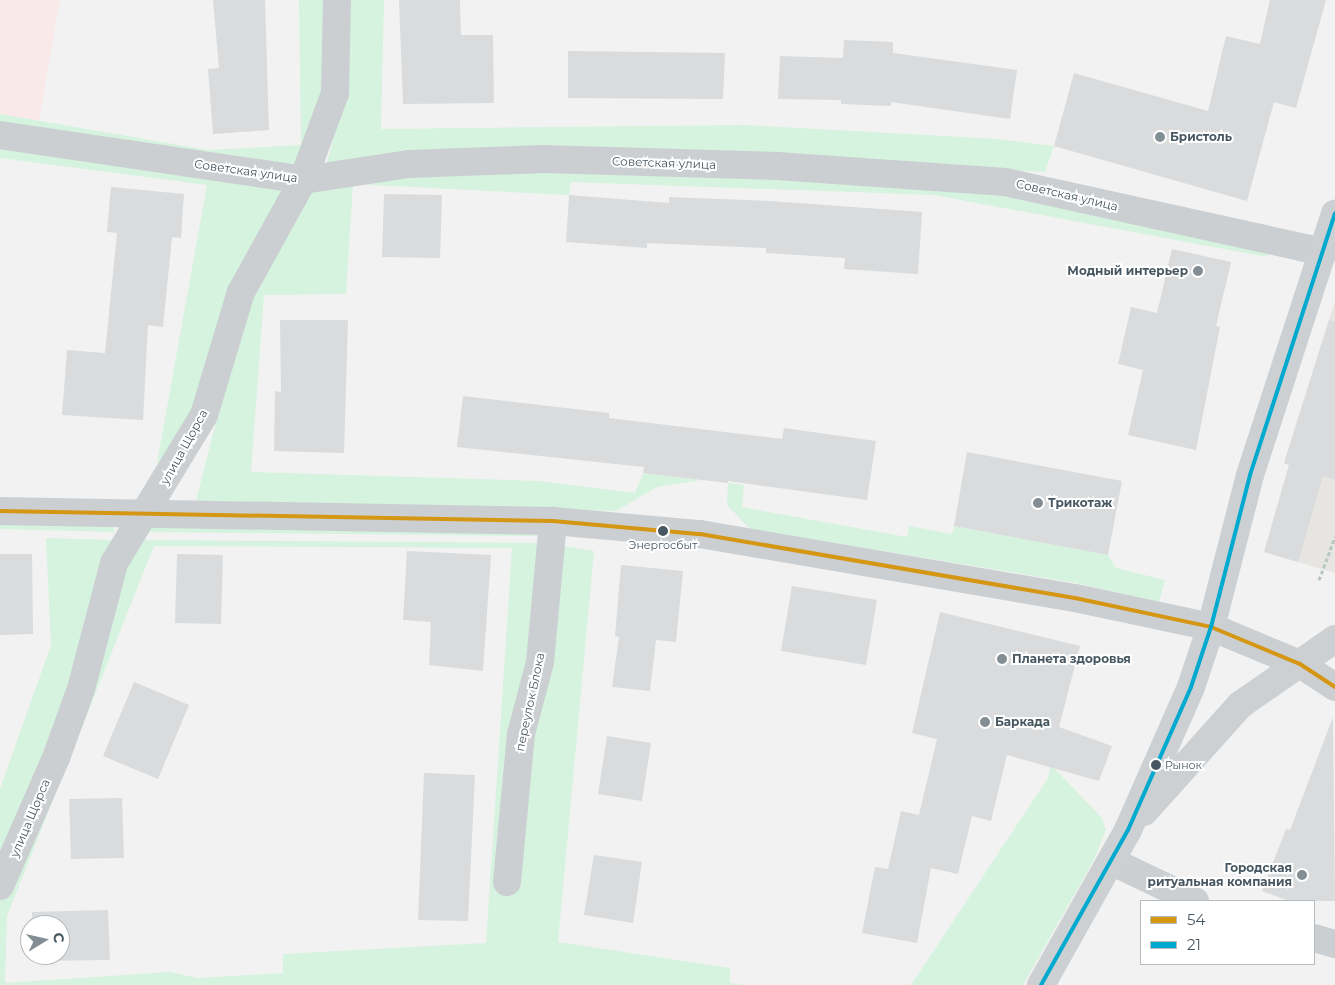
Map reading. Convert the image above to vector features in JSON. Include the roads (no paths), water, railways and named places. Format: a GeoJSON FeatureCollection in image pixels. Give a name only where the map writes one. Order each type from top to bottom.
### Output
{"type":"FeatureCollection","features":[{"type":"Feature","properties":{"kind":"main road"},"geometry":{"type":"LineString","coordinates":[[1041,985],[1128,830],[1191,686],[1211,627],[1250,475],[1324,252],[1335,213]]}},
{"type":"Feature","properties":{"kind":"main road"},"geometry":{"type":"LineString","coordinates":[[1128,830],[1240,705],[1335,639]]}},
{"type":"Feature","properties":{"kind":"street","name":"улица Щорса"},"geometry":{"type":"LineString","coordinates":[[0,886],[56,758],[81,689],[114,563],[204,416],[241,292],[303,180],[335,93],[337,0]]}},
{"type":"Feature","properties":{"kind":"street","name":"Советская улица"},"geometry":{"type":"LineString","coordinates":[[0,135],[303,180],[409,164],[544,159],[776,166],[1006,182],[1324,252]]}},
{"type":"Feature","properties":{"kind":"street"},"geometry":{"type":"LineString","coordinates":[[0,511],[553,521],[700,534],[1075,598],[1211,627],[1300,664],[1335,687]]}},
{"type":"Feature","properties":{"kind":"street","name":"переулок Блока"},"geometry":{"type":"LineString","coordinates":[[507,882],[521,734],[540,662],[553,521]]}},
{"type":"Feature","properties":{"kind":"street"},"geometry":{"type":"LineString","coordinates":[[1111,861],[1193,900]]}},
{"type":"Feature","properties":{"kind":"street"},"geometry":{"type":"LineString","coordinates":[[1315,938],[1335,944]]}},
{"type":"Feature","properties":{"kind":"place","name":"Бристоль"},"geometry":{"type":"Point","coordinates":[1160,137]}},
{"type":"Feature","properties":{"kind":"place","name":"Модный интерьер"},"geometry":{"type":"Point","coordinates":[1198,271]}},
{"type":"Feature","properties":{"kind":"place","name":"Трикотаж"},"geometry":{"type":"Point","coordinates":[1038,503]}},
{"type":"Feature","properties":{"kind":"place","name":"Энергосбыт"},"geometry":{"type":"Point","coordinates":[663,531]}},
{"type":"Feature","properties":{"kind":"place","name":"Планета здоровья"},"geometry":{"type":"Point","coordinates":[1002,659]}},
{"type":"Feature","properties":{"kind":"place","name":"Баркада"},"geometry":{"type":"Point","coordinates":[985,722]}},
{"type":"Feature","properties":{"kind":"place","name":"Рынок"},"geometry":{"type":"Point","coordinates":[1156,765]}},
{"type":"Feature","properties":{"kind":"place","name":"Городская ритуальная компания"},"geometry":{"type":"Point","coordinates":[1302,875]}}]}
